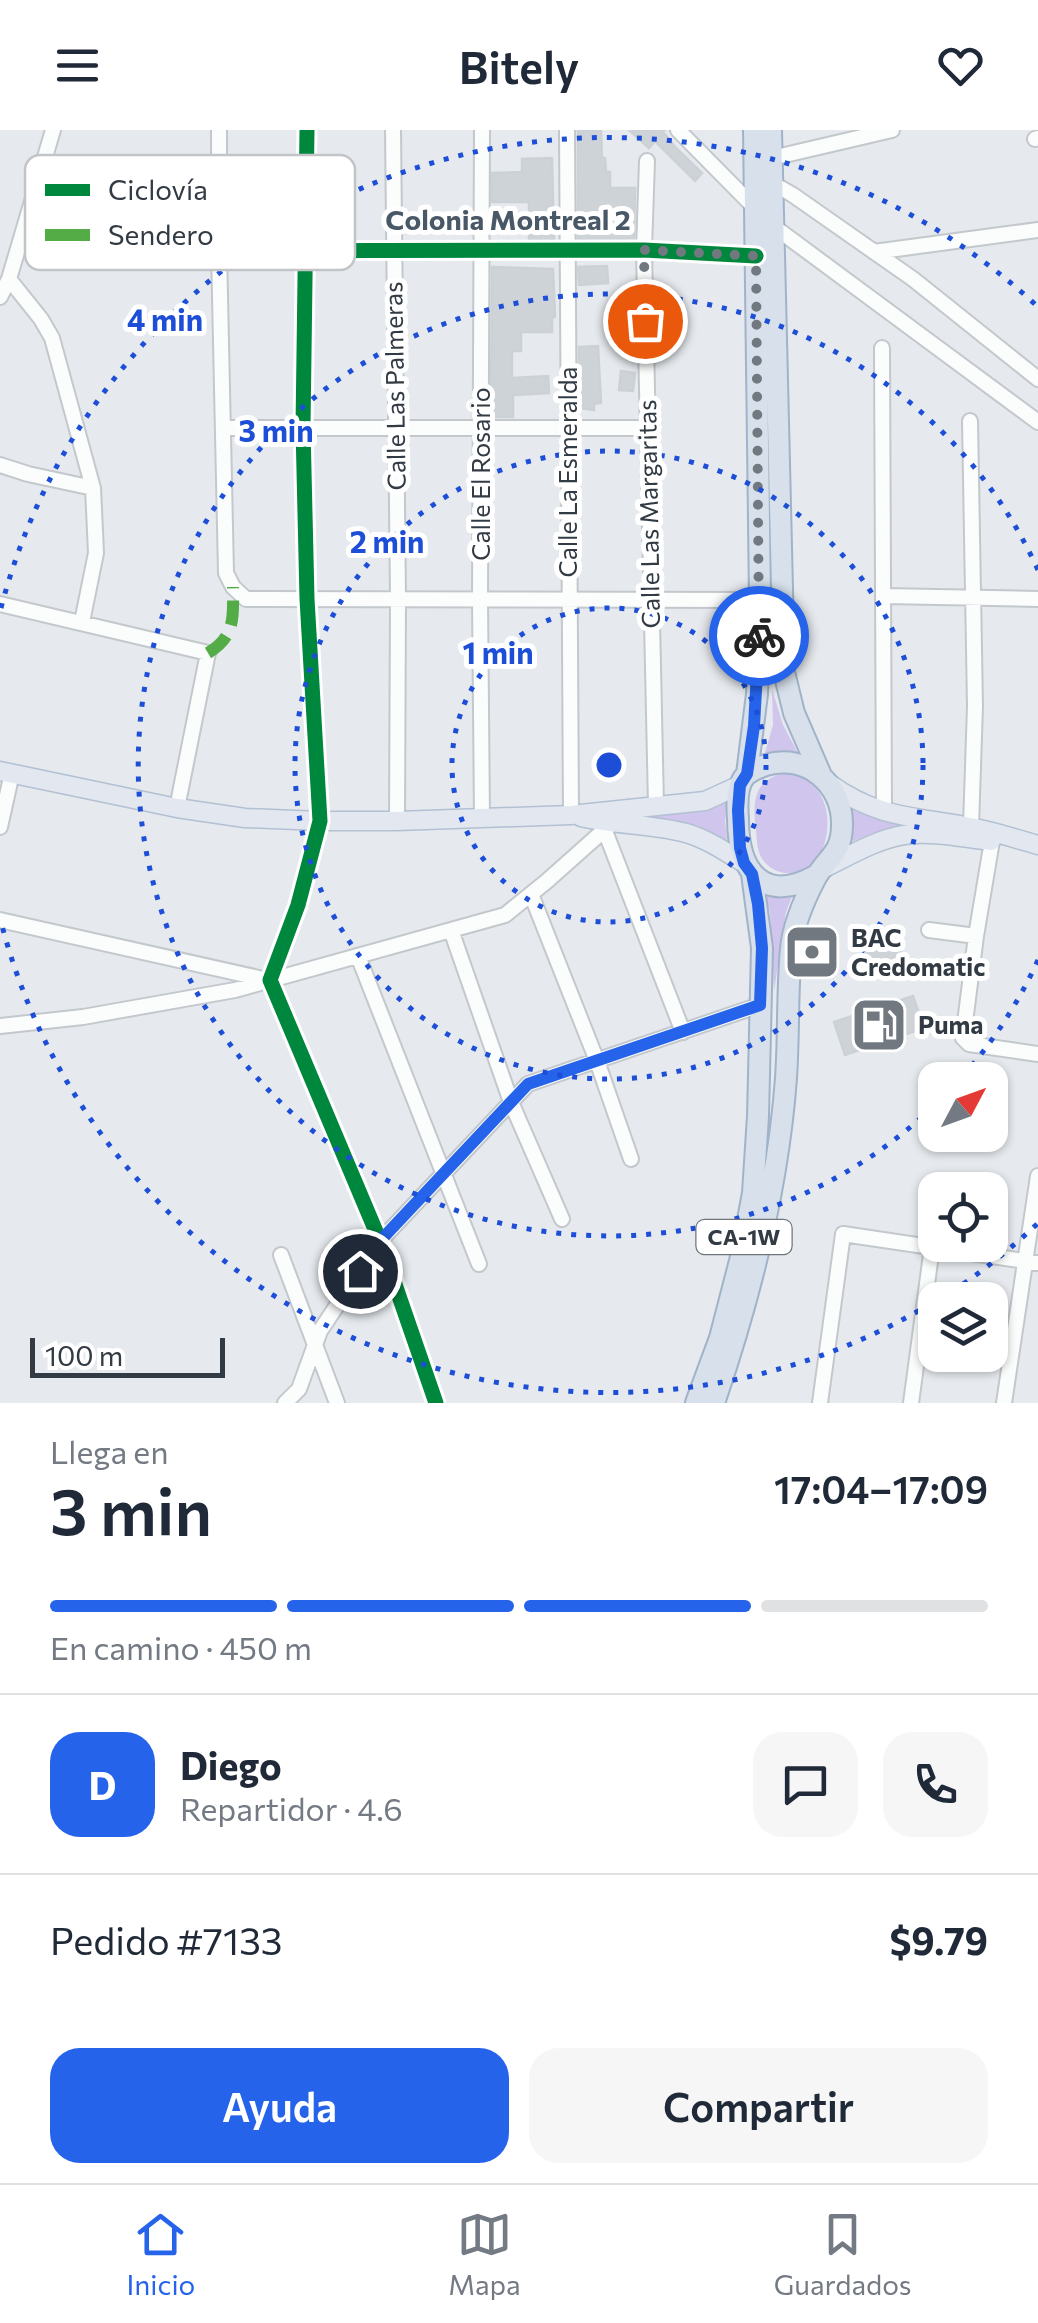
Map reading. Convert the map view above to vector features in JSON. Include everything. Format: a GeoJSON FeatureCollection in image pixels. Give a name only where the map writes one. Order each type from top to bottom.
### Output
{"type":"FeatureCollection","features":[{"type":"Feature","properties":{"kind":"highway"},"geometry":{"type":"LineString","coordinates":[[754,130],[758,694],[738,831],[748,868],[774,886],[787,886],[820,871],[838,848],[842,820],[840,807],[794,714],[784,672],[771,130]]}},
{"type":"Feature","properties":{"kind":"highway"},"geometry":{"type":"LineString","coordinates":[[743,779],[762,766],[786,761],[799,763],[824,779]]}},
{"type":"Feature","properties":{"kind":"highway","name":"CA-1W"},"geometry":{"type":"LineString","coordinates":[[696,1403],[720,1338],[741,1257],[752,1193],[762,948],[758,904],[748,868]]}},
{"type":"Feature","properties":{"kind":"highway","name":"CA-1W"},"geometry":{"type":"LineString","coordinates":[[714,1403],[758,1258],[786,1077],[791,948],[806,899],[820,871]]}},
{"type":"Feature","properties":{"kind":"main road"},"geometry":{"type":"LineString","coordinates":[[6,772],[177,808],[246,818],[320,821],[570,815],[706,801],[743,779]]}},
{"type":"Feature","properties":{"kind":"main road"},"geometry":{"type":"LineString","coordinates":[[824,779],[862,804],[884,812],[972,827],[1038,845]]}},
{"type":"Feature","properties":{"kind":"main road"},"geometry":{"type":"LineString","coordinates":[[570,815],[608,827],[686,833],[709,842],[748,868]]}},
{"type":"Feature","properties":{"kind":"main road"},"geometry":{"type":"LineString","coordinates":[[820,871],[865,848],[902,836],[1038,845]]}},
{"type":"Feature","properties":{"kind":"street"},"geometry":{"type":"LineString","coordinates":[[46,155],[53,130]]}},
{"type":"Feature","properties":{"kind":"street"},"geometry":{"type":"LineString","coordinates":[[307,130],[307,155]]}},
{"type":"Feature","properties":{"kind":"street","name":"Calle Las Palmeras"},"geometry":{"type":"LineString","coordinates":[[393,130],[397,821]]}},
{"type":"Feature","properties":{"kind":"street","name":"Calle El Rosario"},"geometry":{"type":"LineString","coordinates":[[482,130],[482,818]]}},
{"type":"Feature","properties":{"kind":"street","name":"Calle La Esmeralda"},"geometry":{"type":"LineString","coordinates":[[567,130],[570,815]]}},
{"type":"Feature","properties":{"kind":"street"},"geometry":{"type":"LineString","coordinates":[[678,130],[754,208]]}},
{"type":"Feature","properties":{"kind":"street"},"geometry":{"type":"LineString","coordinates":[[772,158],[892,130]]}},
{"type":"Feature","properties":{"kind":"street","name":"Calle Las Margaritas"},"geometry":{"type":"LineString","coordinates":[[646,161],[644,250],[656,806]]}},
{"type":"Feature","properties":{"kind":"street"},"geometry":{"type":"LineString","coordinates":[[772,184],[913,278],[1038,379]]}},
{"type":"Feature","properties":{"kind":"street"},"geometry":{"type":"LineString","coordinates":[[0,298],[25,224]]}},
{"type":"Feature","properties":{"kind":"street"},"geometry":{"type":"LineString","coordinates":[[772,226],[1038,422]]}},
{"type":"Feature","properties":{"kind":"street"},"geometry":{"type":"LineString","coordinates":[[874,252],[1038,230]]}},
{"type":"Feature","properties":{"kind":"street"},"geometry":{"type":"LineString","coordinates":[[355,250],[644,250],[756,256]]}},
{"type":"Feature","properties":{"kind":"street"},"geometry":{"type":"LineString","coordinates":[[219,270],[226,573],[246,599],[760,600]]}},
{"type":"Feature","properties":{"kind":"street"},"geometry":{"type":"LineString","coordinates":[[306,270],[303,428],[307,599],[320,821],[298,904],[270,980],[380,1241],[436,1403]]}},
{"type":"Feature","properties":{"kind":"street"},"geometry":{"type":"LineString","coordinates":[[9,278],[52,338],[93,488],[96,553],[82,622]]}},
{"type":"Feature","properties":{"kind":"street"},"geometry":{"type":"LineString","coordinates":[[882,348],[884,812]]}},
{"type":"Feature","properties":{"kind":"street"},"geometry":{"type":"LineString","coordinates":[[970,421],[975,706],[972,827]]}},
{"type":"Feature","properties":{"kind":"street"},"geometry":{"type":"LineString","coordinates":[[222,428],[647,428]]}},
{"type":"Feature","properties":{"kind":"street"},"geometry":{"type":"LineString","coordinates":[[0,464],[93,488]]}},
{"type":"Feature","properties":{"kind":"street"},"geometry":{"type":"LineString","coordinates":[[884,596],[1038,599]]}},
{"type":"Feature","properties":{"kind":"street"},"geometry":{"type":"LineString","coordinates":[[0,604],[208,654],[177,808]]}},
{"type":"Feature","properties":{"kind":"street"},"geometry":{"type":"LineString","coordinates":[[0,827],[6,772]]}},
{"type":"Feature","properties":{"kind":"street"},"geometry":{"type":"LineString","coordinates":[[0,1026],[235,990],[505,915],[608,827],[682,1032]]}},
{"type":"Feature","properties":{"kind":"street"},"geometry":{"type":"LineString","coordinates":[[992,841],[964,1038],[969,1044],[1038,1054]]}},
{"type":"Feature","properties":{"kind":"street"},"geometry":{"type":"LineString","coordinates":[[532,894],[632,1159]]}},
{"type":"Feature","properties":{"kind":"street"},"geometry":{"type":"LineString","coordinates":[[0,920],[270,980]]}},
{"type":"Feature","properties":{"kind":"street"},"geometry":{"type":"LineString","coordinates":[[450,930],[511,1102],[562,1219]]}},
{"type":"Feature","properties":{"kind":"street"},"geometry":{"type":"LineString","coordinates":[[928,930],[976,936]]}},
{"type":"Feature","properties":{"kind":"street"},"geometry":{"type":"LineString","coordinates":[[358,956],[480,1264]]}},
{"type":"Feature","properties":{"kind":"street"},"geometry":{"type":"LineString","coordinates":[[286,1403],[299,1389],[320,1331],[380,1241],[528,1084],[760,1005]]}},
{"type":"Feature","properties":{"kind":"street"},"geometry":{"type":"LineString","coordinates":[[1004,1403],[1032,1262],[1038,1176]]}},
{"type":"Feature","properties":{"kind":"street"},"geometry":{"type":"LineString","coordinates":[[820,1403],[843,1234],[918,1245]]}},
{"type":"Feature","properties":{"kind":"street"},"geometry":{"type":"LineString","coordinates":[[281,1256],[337,1403]]}},
{"type":"Feature","properties":{"kind":"street"},"geometry":{"type":"LineString","coordinates":[[911,1403],[930,1262]]}},
{"type":"Feature","properties":{"kind":"shaded area"},"geometry":{"type":"Polygon","coordinates":[[[772,689],[783,725],[799,755],[781,752],[764,756],[773,725],[772,689]]]}},
{"type":"Feature","properties":{"kind":"shaded area"},"geometry":{"type":"Polygon","coordinates":[[[788,772],[810,782],[817,790],[828,822],[824,845],[814,862],[789,873],[771,868],[761,857],[755,809],[762,785],[788,772]]]}},
{"type":"Feature","properties":{"kind":"shaded area"},"geometry":{"type":"Polygon","coordinates":[[[728,800],[727,841],[696,825],[637,816],[697,812],[728,800]]]}},
{"type":"Feature","properties":{"kind":"shaded area"},"geometry":{"type":"Polygon","coordinates":[[[848,802],[938,828],[879,831],[846,844],[848,802]]]}},
{"type":"Feature","properties":{"kind":"shaded area"},"geometry":{"type":"Polygon","coordinates":[[[763,891],[793,894],[786,912],[774,991],[770,912],[763,891]]]}},
{"type":"Feature","properties":{"kind":"building"},"geometry":{"type":"Polygon","coordinates":[[[578,130],[601,130],[602,158],[606,172],[610,172],[610,188],[635,188],[634,239],[578,240],[578,130]]]}},
{"type":"Feature","properties":{"kind":"building"},"geometry":{"type":"Polygon","coordinates":[[[629,130],[665,130],[676,148],[702,173],[695,181],[655,141],[649,148],[629,130]]]}},
{"type":"Feature","properties":{"kind":"building"},"geometry":{"type":"Polygon","coordinates":[[[552,158],[554,240],[529,240],[529,202],[492,202],[492,173],[522,172],[522,159],[552,158]]]}},
{"type":"Feature","properties":{"kind":"building"},"geometry":{"type":"Polygon","coordinates":[[[607,266],[608,283],[579,285],[578,267],[607,266]]]}},
{"type":"Feature","properties":{"kind":"building"},"geometry":{"type":"Polygon","coordinates":[[[492,267],[553,269],[552,332],[521,332],[521,351],[512,351],[512,378],[548,376],[549,393],[513,395],[513,417],[491,417],[492,267]]]}},
{"type":"Feature","properties":{"kind":"building"},"geometry":{"type":"Polygon","coordinates":[[[598,346],[601,403],[594,404],[594,410],[579,408],[579,347],[598,346]]]}},
{"type":"Feature","properties":{"kind":"building"},"geometry":{"type":"Polygon","coordinates":[[[621,371],[635,373],[633,391],[619,390],[621,371]]]}},
{"type":"Feature","properties":{"kind":"building","name":"Puma"},"geometry":{"type":"Polygon","coordinates":[[[892,933],[904,961],[873,974],[861,945],[892,933]]]}},
{"type":"Feature","properties":{"kind":"building","name":"Puma"},"geometry":{"type":"Polygon","coordinates":[[[913,996],[924,1028],[845,1055],[834,1022],[913,996]]]}},
{"type":"Feature","properties":{"kind":"marked path"},"geometry":{"type":"LineString","coordinates":[[208,653],[228,633],[233,587]]}},
{"type":"Feature","properties":{"kind":"cycle path"},"geometry":{"type":"LineString","coordinates":[[307,130],[307,155]]}},
{"type":"Feature","properties":{"kind":"cycle path"},"geometry":{"type":"LineString","coordinates":[[355,251],[644,250],[756,256]]}},
{"type":"Feature","properties":{"kind":"cycle path"},"geometry":{"type":"LineString","coordinates":[[305,270],[303,428],[307,599],[320,821],[298,905],[270,980],[380,1241],[436,1403]]}},
{"type":"Feature","properties":{"kind":"way so far"},"geometry":{"type":"LineString","coordinates":[[645,321],[644,250],[756,256],[759,636]]}},
{"type":"Feature","properties":{"kind":"place","name":"BAC Credomatic"},"geometry":{"type":"Point","coordinates":[812,952]}},
{"type":"Feature","properties":{"kind":"place","name":"Puma"},"geometry":{"type":"Point","coordinates":[879,1025]}},
{"type":"Feature","properties":{"kind":"district","name":"Colonia Montreal 2"},"geometry":{"type":"Point","coordinates":[508,220]}},
{"type":"Feature","properties":{"kind":"route"},"geometry":{"type":"LineString","coordinates":[[360,1271],[380,1241],[528,1084],[760,1005],[762,948],[758,904],[738,831],[740,785],[747,774],[758,694],[759,636]]}}]}
